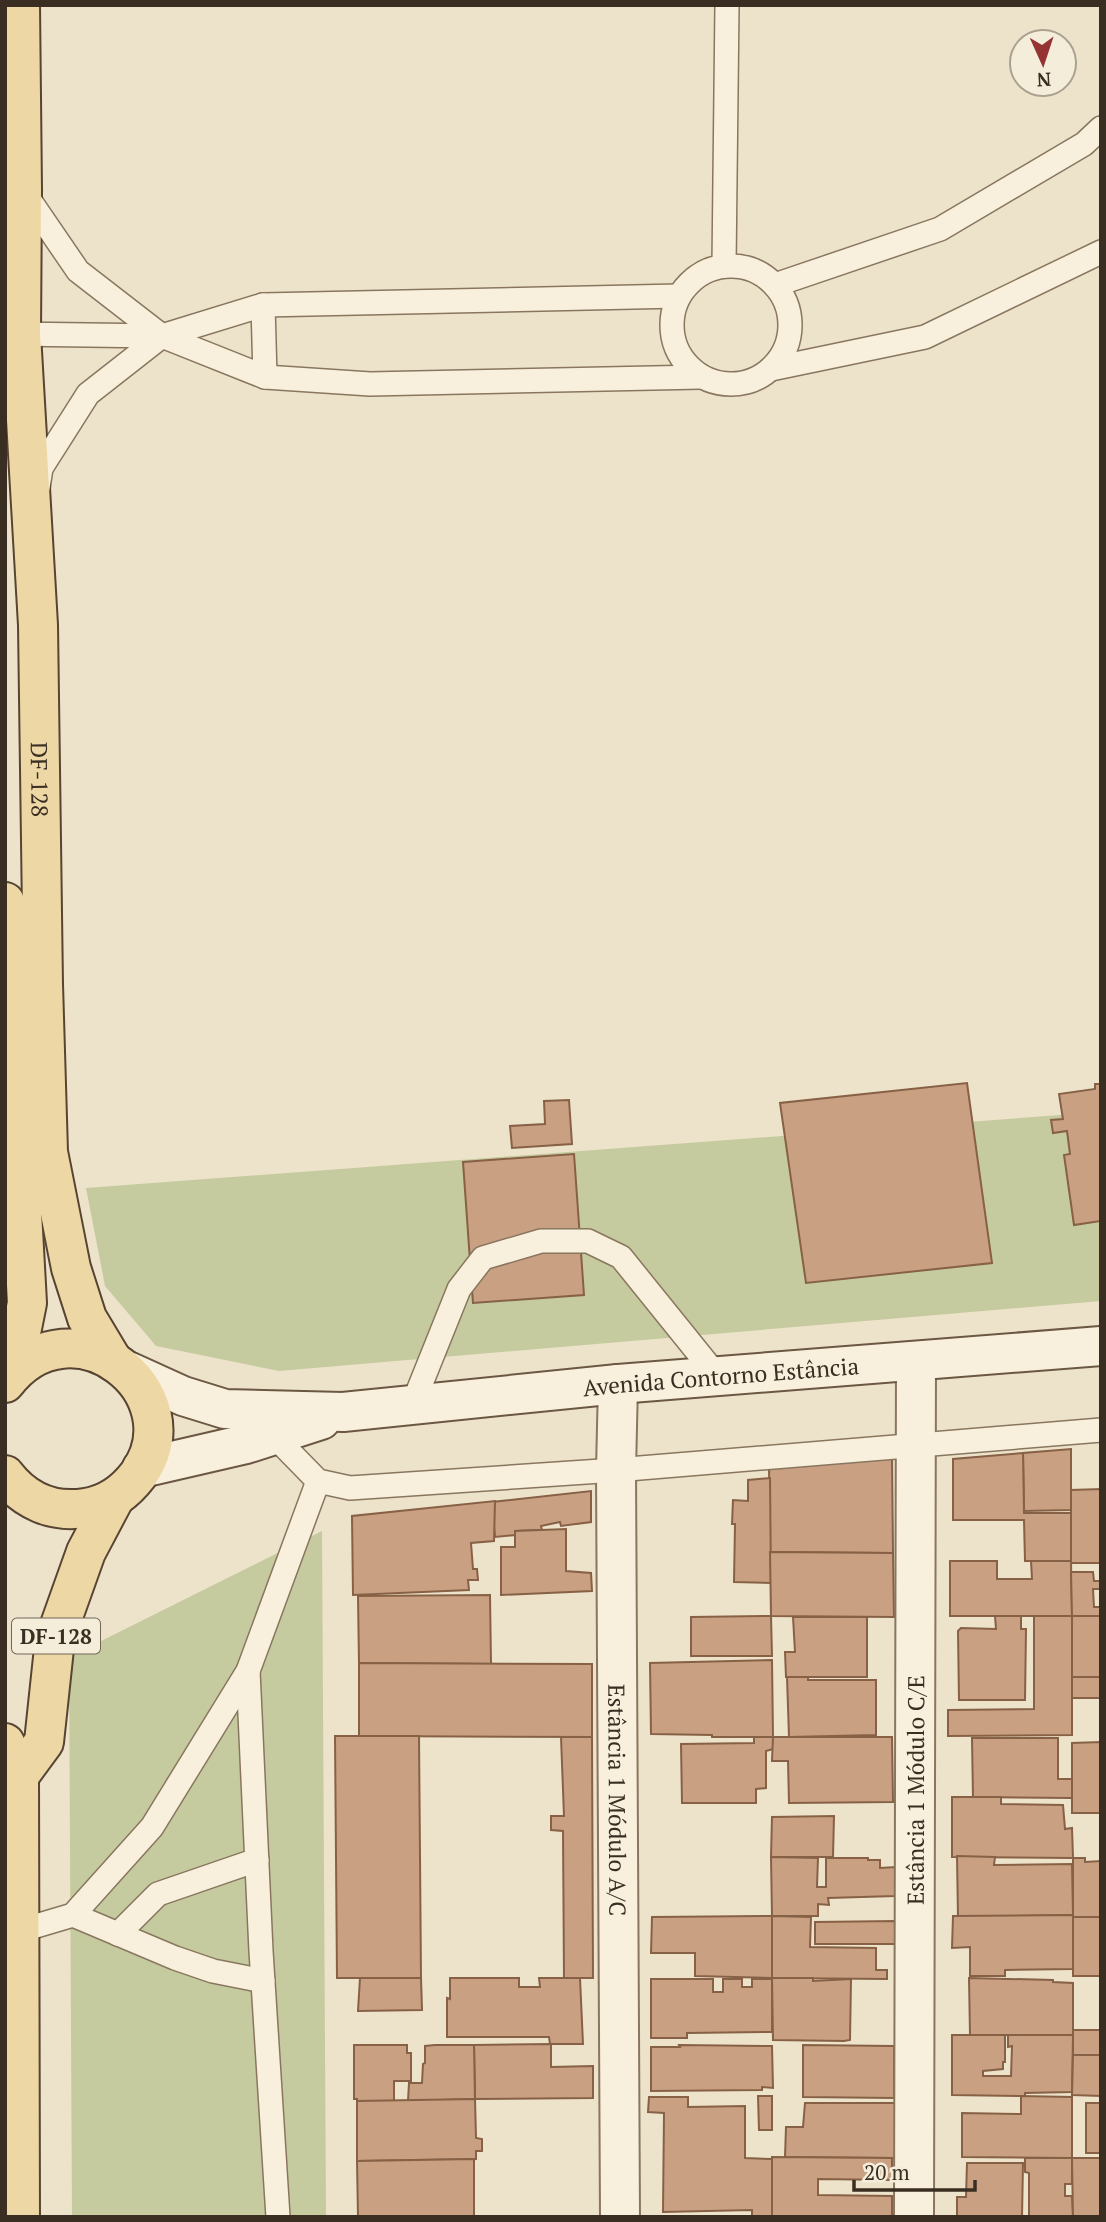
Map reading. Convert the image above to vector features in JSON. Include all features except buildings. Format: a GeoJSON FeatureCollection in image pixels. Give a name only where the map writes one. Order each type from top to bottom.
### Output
{"type":"FeatureCollection","features":[{"type":"Feature","properties":{"kind":"main road","name":"DF-128"},"geometry":{"type":"LineString","coordinates":[[5,1475],[15,1488],[32,1500],[52,1508],[73,1510],[94,1507],[114,1499],[130,1485],[142,1468],[150,1449],[152,1427],[149,1407],[141,1387],[119,1365],[87,1318],[71,1268],[48,1152],[38,625],[23,557],[13,334],[20,5]]}},
{"type":"Feature","properties":{"kind":"main road"},"geometry":{"type":"LineString","coordinates":[[5,447],[13,462],[23,557]]}},
{"type":"Feature","properties":{"kind":"main road"},"geometry":{"type":"LineString","coordinates":[[5,902],[27,1303],[9,1378]]}},
{"type":"Feature","properties":{"kind":"main road"},"geometry":{"type":"LineString","coordinates":[[9,1378],[30,1360],[48,1352],[70,1348],[91,1351],[119,1365]]}},
{"type":"Feature","properties":{"kind":"main road","name":"DF-128"},"geometry":{"type":"LineString","coordinates":[[20,2217],[19,1931],[12,1759],[44,1742],[55,1639],[86,1552],[114,1499]]}},
{"type":"Feature","properties":{"kind":"street","name":"Avenida Contorno Estância"},"geometry":{"type":"LineString","coordinates":[[119,1365],[183,1396],[225,1409],[343,1412],[618,1384],[1101,1346]]}},
{"type":"Feature","properties":{"kind":"street","name":"Estância 1 Módulo C/E"},"geometry":{"type":"LineString","coordinates":[[914,2217],[916,1362]]}},
{"type":"Feature","properties":{"kind":"street","name":"Estância 1 Módulo A/C"},"geometry":{"type":"LineString","coordinates":[[618,1384],[616,1470],[620,2217]]}},
{"type":"Feature","properties":{"kind":"street","name":"Avenida Contorno Estância"},"geometry":{"type":"LineString","coordinates":[[142,1468],[274,1436],[343,1412]]}},
{"type":"Feature","properties":{"kind":"lane"},"geometry":{"type":"LineString","coordinates":[[724,266],[726,5]]}},
{"type":"Feature","properties":{"kind":"lane"},"geometry":{"type":"LineString","coordinates":[[775,285],[940,229],[1084,144],[1101,128]]}},
{"type":"Feature","properties":{"kind":"lane"},"geometry":{"type":"LineString","coordinates":[[14,200],[78,271],[162,336],[265,377],[370,384],[701,377]]}},
{"type":"Feature","properties":{"kind":"lane"},"geometry":{"type":"LineString","coordinates":[[772,369],[925,337],[1101,252]]}},
{"type":"Feature","properties":{"kind":"lane"},"geometry":{"type":"LineString","coordinates":[[724,266],[743,267],[761,274],[775,285],[786,301],[791,319],[790,338],[783,355],[772,369],[756,380],[719,384],[701,377],[686,366],[676,350],[671,332],[672,313],[679,296],[690,281],[706,271],[724,266]]}},
{"type":"Feature","properties":{"kind":"lane"},"geometry":{"type":"LineString","coordinates":[[13,334],[162,336],[262,305],[679,296]]}},
{"type":"Feature","properties":{"kind":"lane"},"geometry":{"type":"LineString","coordinates":[[262,305],[265,377]]}},
{"type":"Feature","properties":{"kind":"lane"},"geometry":{"type":"LineString","coordinates":[[23,557],[41,468],[88,394],[162,336]]}},
{"type":"Feature","properties":{"kind":"lane"},"geometry":{"type":"LineString","coordinates":[[412,1406],[458,1289],[483,1258],[541,1241],[588,1241],[621,1257],[717,1376]]}},
{"type":"Feature","properties":{"kind":"lane"},"geometry":{"type":"LineString","coordinates":[[274,1436],[318,1480],[350,1488],[915,1447],[1101,1430]]}},
{"type":"Feature","properties":{"kind":"lane"},"geometry":{"type":"LineString","coordinates":[[19,1931],[74,1915],[152,1827],[248,1671],[318,1480]]}},
{"type":"Feature","properties":{"kind":"lane"},"geometry":{"type":"LineString","coordinates":[[248,1671],[278,2217]]}},
{"type":"Feature","properties":{"kind":"lane"},"geometry":{"type":"LineString","coordinates":[[118,1934],[158,1894],[257,1860]]}},
{"type":"Feature","properties":{"kind":"lane"},"geometry":{"type":"LineString","coordinates":[[74,1915],[213,1971],[263,1981]]}},
{"type":"Feature","properties":{"kind":"green space"},"geometry":{"type":"Polygon","coordinates":[[[1101,1112],[1101,1301],[279,1371],[156,1346],[105,1286],[86,1188],[1101,1112]]]}},
{"type":"Feature","properties":{"kind":"green space"},"geometry":{"type":"Polygon","coordinates":[[[322,1531],[326,2217],[72,2217],[69,1657],[322,1531]]]}}]}
